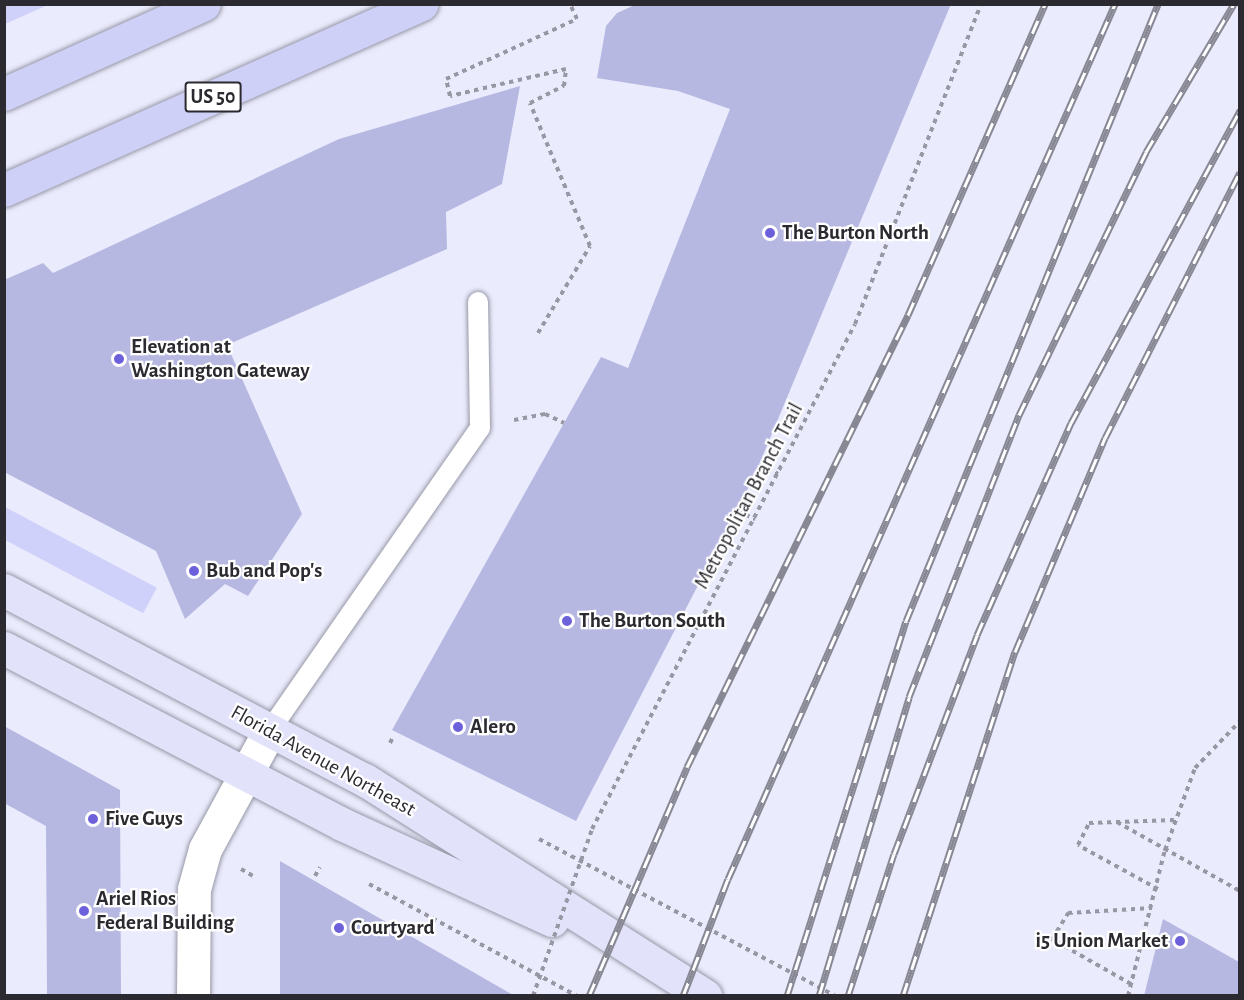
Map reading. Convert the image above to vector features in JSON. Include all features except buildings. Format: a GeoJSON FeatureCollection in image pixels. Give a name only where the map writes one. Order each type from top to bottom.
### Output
{"type":"FeatureCollection","features":[{"type":"Feature","properties":{"kind":"highway"},"geometry":{"type":"LineString","coordinates":[[4,94],[204,4]]}},
{"type":"Feature","properties":{"kind":"highway","name":"US 50"},"geometry":{"type":"LineString","coordinates":[[4,190],[421,4]]}},
{"type":"Feature","properties":{"kind":"main road","name":"Florida Avenue Northeast"},"geometry":{"type":"LineString","coordinates":[[4,590],[365,780],[660,970],[705,996]]}},
{"type":"Feature","properties":{"kind":"main road","name":"Florida Avenue Northeast"},"geometry":{"type":"LineString","coordinates":[[4,648],[342,824],[660,970]]}},
{"type":"Feature","properties":{"kind":"street"},"geometry":{"type":"LineString","coordinates":[[193,996],[194,889],[205,849],[270,730]]}},
{"type":"Feature","properties":{"kind":"lane"},"geometry":{"type":"LineString","coordinates":[[270,730],[480,428],[478,302]]}},
{"type":"Feature","properties":{"kind":"path"},"geometry":{"type":"LineString","coordinates":[[538,333],[590,246],[530,103],[564,86],[566,69],[450,96],[446,80],[577,19],[570,4]]}},
{"type":"Feature","properties":{"kind":"path","name":"Metropolitan Branch Trail"},"geometry":{"type":"LineString","coordinates":[[532,996],[592,829],[855,324],[981,4]]}},
{"type":"Feature","properties":{"kind":"path"},"geometry":{"type":"LineString","coordinates":[[480,428],[545,414],[564,423]]}},
{"type":"Feature","properties":{"kind":"path"},"geometry":{"type":"LineString","coordinates":[[759,465],[778,474]]}},
{"type":"Feature","properties":{"kind":"path"},"geometry":{"type":"LineString","coordinates":[[737,511],[755,519]]}},
{"type":"Feature","properties":{"kind":"path"},"geometry":{"type":"LineString","coordinates":[[1128,996],[1158,889],[1165,849],[1174,820],[1195,768],[1239,721]]}},
{"type":"Feature","properties":{"kind":"path"},"geometry":{"type":"LineString","coordinates":[[390,743],[393,736]]}},
{"type":"Feature","properties":{"kind":"path"},"geometry":{"type":"LineString","coordinates":[[1158,889],[1078,845],[1089,823],[1174,820]]}},
{"type":"Feature","properties":{"kind":"path"},"geometry":{"type":"LineString","coordinates":[[1116,822],[1239,891]]}},
{"type":"Feature","properties":{"kind":"path"},"geometry":{"type":"LineString","coordinates":[[529,833],[836,996]]}},
{"type":"Feature","properties":{"kind":"path"},"geometry":{"type":"LineString","coordinates":[[317,857],[323,860]]}},
{"type":"Feature","properties":{"kind":"path"},"geometry":{"type":"LineString","coordinates":[[315,876],[320,867]]}},
{"type":"Feature","properties":{"kind":"path"},"geometry":{"type":"LineString","coordinates":[[240,869],[253,876]]}},
{"type":"Feature","properties":{"kind":"path"},"geometry":{"type":"LineString","coordinates":[[363,882],[577,996]]}},
{"type":"Feature","properties":{"kind":"path"},"geometry":{"type":"LineString","coordinates":[[1131,984],[1052,939],[1068,913],[1152,908]]}},
{"type":"Feature","properties":{"kind":"shaded area"},"geometry":{"type":"Polygon","coordinates":[[[5,4],[48,4],[48,5],[5,24],[5,4]]]}},
{"type":"Feature","properties":{"kind":"shaded area"},"geometry":{"type":"Polygon","coordinates":[[[5,507],[157,588],[143,613],[4,539],[5,507]]]}},
{"type":"Feature","properties":{"kind":"railway"},"geometry":{"type":"LineString","coordinates":[[589,996],[687,767],[908,315],[1045,4]]}},
{"type":"Feature","properties":{"kind":"railway"},"geometry":{"type":"LineString","coordinates":[[683,996],[728,879],[1115,4]]}},
{"type":"Feature","properties":{"kind":"railway"},"geometry":{"type":"LineString","coordinates":[[787,996],[906,621],[1158,4]]}},
{"type":"Feature","properties":{"kind":"railway"},"geometry":{"type":"LineString","coordinates":[[819,996],[909,697],[1019,415],[1146,152],[1234,4]]}},
{"type":"Feature","properties":{"kind":"railway"},"geometry":{"type":"LineString","coordinates":[[848,996],[894,854],[977,635],[1071,423],[1240,110]]}},
{"type":"Feature","properties":{"kind":"railway"},"geometry":{"type":"LineString","coordinates":[[903,996],[1015,652],[1105,438],[1240,172]]}},
{"type":"Feature","properties":{"kind":"place","name":"The Burton North"},"geometry":{"type":"Point","coordinates":[770,233]}},
{"type":"Feature","properties":{"kind":"place","name":"Elevation at Washington Gateway"},"geometry":{"type":"Point","coordinates":[119,359]}},
{"type":"Feature","properties":{"kind":"place","name":"Bub and Pop's"},"geometry":{"type":"Point","coordinates":[194,571]}},
{"type":"Feature","properties":{"kind":"place","name":"The Burton South"},"geometry":{"type":"Point","coordinates":[567,621]}},
{"type":"Feature","properties":{"kind":"place","name":"Alero"},"geometry":{"type":"Point","coordinates":[458,727]}},
{"type":"Feature","properties":{"kind":"place","name":"Five Guys"},"geometry":{"type":"Point","coordinates":[93,819]}},
{"type":"Feature","properties":{"kind":"place","name":"Ariel Rios Federal Building"},"geometry":{"type":"Point","coordinates":[84,911]}},
{"type":"Feature","properties":{"kind":"place","name":"Courtyard"},"geometry":{"type":"Point","coordinates":[339,928]}},
{"type":"Feature","properties":{"kind":"place","name":"i5 Union Market"},"geometry":{"type":"Point","coordinates":[1180,941]}}]}
